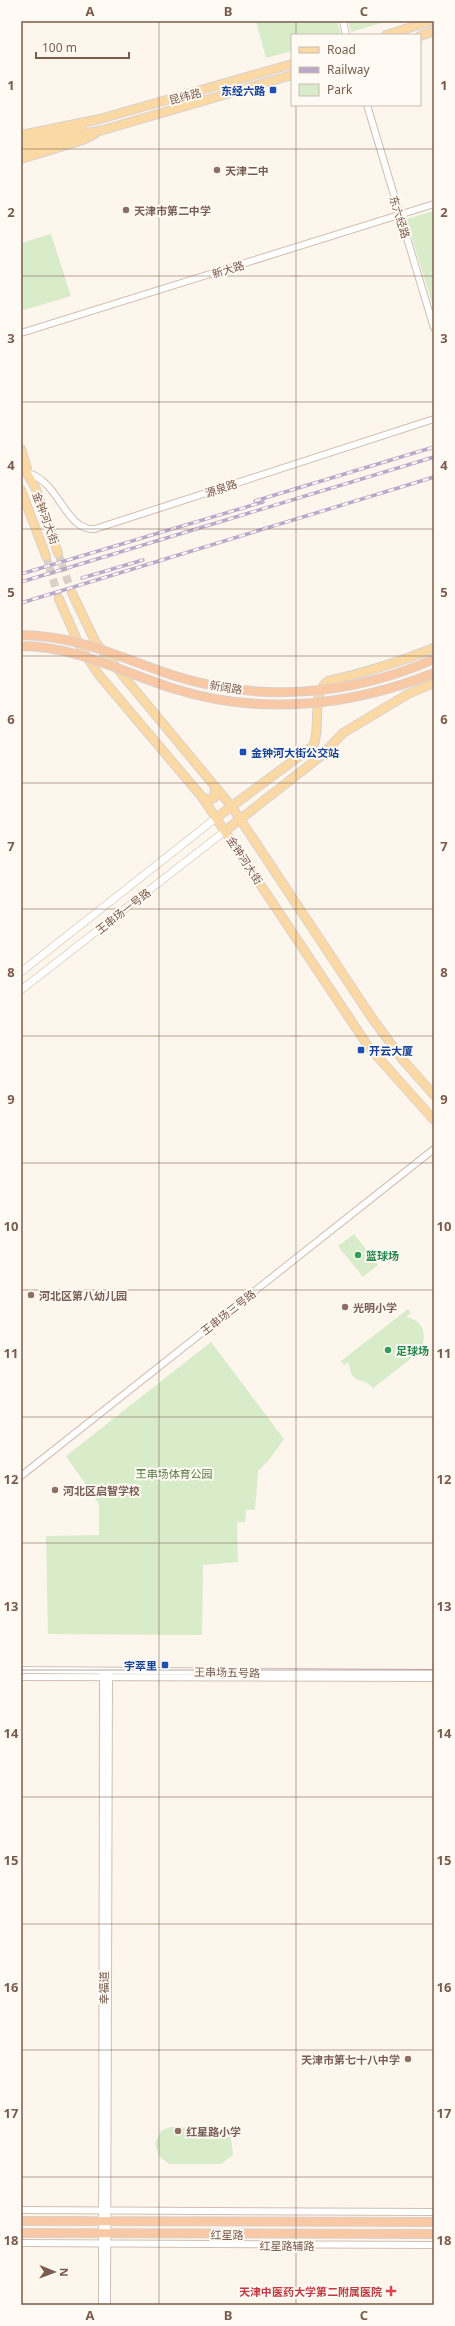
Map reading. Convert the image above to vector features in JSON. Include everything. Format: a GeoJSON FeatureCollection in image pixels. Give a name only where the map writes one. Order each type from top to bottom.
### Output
{"type":"FeatureCollection","features":[{"type":"Feature","properties":{"kind":"highway","name":"新阔路"},"geometry":{"type":"LineString","coordinates":[[21,635],[69,640],[106,650],[190,680],[225,688],[261,692],[291,693],[327,690],[393,675],[434,659]]}},
{"type":"Feature","properties":{"kind":"highway","name":"新阔路"},"geometry":{"type":"LineString","coordinates":[[21,646],[55,649],[90,658],[175,689],[203,697],[278,705],[349,699],[390,690],[434,673]]}},
{"type":"Feature","properties":{"kind":"highway","name":"红星路"},"geometry":{"type":"LineString","coordinates":[[21,2221],[434,2222]]}},
{"type":"Feature","properties":{"kind":"highway","name":"红星路"},"geometry":{"type":"LineString","coordinates":[[21,2233],[434,2234]]}},
{"type":"Feature","properties":{"kind":"main road"},"geometry":{"type":"LineString","coordinates":[[389,34],[432,21]]}},
{"type":"Feature","properties":{"kind":"main road"},"geometry":{"type":"LineString","coordinates":[[421,36],[434,31]]}},
{"type":"Feature","properties":{"kind":"main road","name":"昆纬路"},"geometry":{"type":"LineString","coordinates":[[100,119],[291,64]]}},
{"type":"Feature","properties":{"kind":"main road","name":"昆纬路"},"geometry":{"type":"LineString","coordinates":[[103,130],[291,75]]}},
{"type":"Feature","properties":{"kind":"main road"},"geometry":{"type":"LineString","coordinates":[[21,135],[100,119]]}},
{"type":"Feature","properties":{"kind":"main road"},"geometry":{"type":"LineString","coordinates":[[21,151],[100,119]]}},
{"type":"Feature","properties":{"kind":"main road"},"geometry":{"type":"LineString","coordinates":[[21,143],[103,130]]}},
{"type":"Feature","properties":{"kind":"main road"},"geometry":{"type":"LineString","coordinates":[[21,159],[82,140],[103,130]]}},
{"type":"Feature","properties":{"kind":"main road"},"geometry":{"type":"LineString","coordinates":[[21,449],[28,473]]}},
{"type":"Feature","properties":{"kind":"main road","name":"金钟河大街"},"geometry":{"type":"LineString","coordinates":[[21,463],[28,473],[58,553]]}},
{"type":"Feature","properties":{"kind":"main road","name":"金钟河大街"},"geometry":{"type":"LineString","coordinates":[[21,490],[46,556]]}},
{"type":"Feature","properties":{"kind":"main road","name":"金钟河大街"},"geometry":{"type":"LineString","coordinates":[[72,593],[96,643],[232,807],[372,1018],[402,1059],[434,1095]]}},
{"type":"Feature","properties":{"kind":"main road","name":"金钟河大街"},"geometry":{"type":"LineString","coordinates":[[59,599],[80,647],[99,674],[202,797],[368,1046],[434,1120]]}},
{"type":"Feature","properties":{"kind":"main road"},"geometry":{"type":"LineString","coordinates":[[216,818],[313,746],[318,732],[319,691],[323,684],[328,680],[371,671],[434,648]]}},
{"type":"Feature","properties":{"kind":"main road"},"geometry":{"type":"LineString","coordinates":[[225,831],[321,756],[333,741],[343,733],[408,694],[434,683]]}},
{"type":"Feature","properties":{"kind":"main road"},"geometry":{"type":"LineString","coordinates":[[202,797],[212,799],[216,794],[216,787]]}},
{"type":"Feature","properties":{"kind":"main road","name":"王串场一号路"},"geometry":{"type":"LineString","coordinates":[[21,972],[216,818]]}},
{"type":"Feature","properties":{"kind":"main road","name":"王串场一号路"},"geometry":{"type":"LineString","coordinates":[[21,990],[225,831]]}},
{"type":"Feature","properties":{"kind":"street"},"geometry":{"type":"LineString","coordinates":[[343,21],[346,34]]}},
{"type":"Feature","properties":{"kind":"street","name":"东六经路"},"geometry":{"type":"LineString","coordinates":[[367,106],[434,328]]}},
{"type":"Feature","properties":{"kind":"street","name":"新大路"},"geometry":{"type":"LineString","coordinates":[[21,333],[434,204]]}},
{"type":"Feature","properties":{"kind":"street","name":"源泉路"},"geometry":{"type":"LineString","coordinates":[[28,473],[38,476],[47,483],[78,524],[86,530],[95,529],[434,419]]}},
{"type":"Feature","properties":{"kind":"street","name":"王串场三号路"},"geometry":{"type":"LineString","coordinates":[[21,1476],[434,1149]]}},
{"type":"Feature","properties":{"kind":"street","name":"王串场五号路"},"geometry":{"type":"LineString","coordinates":[[21,1670],[106,1674],[434,1678]]}},
{"type":"Feature","properties":{"kind":"street","name":"王串场五号路"},"geometry":{"type":"LineString","coordinates":[[21,1677],[106,1674],[434,1673]]}},
{"type":"Feature","properties":{"kind":"street","name":"幸福道"},"geometry":{"type":"LineString","coordinates":[[106,1674],[105,2244],[107,2305]]}},
{"type":"Feature","properties":{"kind":"street"},"geometry":{"type":"LineString","coordinates":[[21,2210],[434,2212]]}},
{"type":"Feature","properties":{"kind":"street","name":"红星路辅路"},"geometry":{"type":"LineString","coordinates":[[21,2243],[434,2245]]}},
{"type":"Feature","properties":{"kind":"street","name":"幸福道"},"geometry":{"type":"LineString","coordinates":[[102,2305],[105,2244]]}},
{"type":"Feature","properties":{"kind":"green space"},"geometry":{"type":"Polygon","coordinates":[[[256,21],[337,21],[341,34],[291,34],[291,51],[266,58],[256,21]]]}},
{"type":"Feature","properties":{"kind":"green space"},"geometry":{"type":"Polygon","coordinates":[[[348,21],[388,21],[351,32],[348,21]]]}},
{"type":"Feature","properties":{"kind":"green space"},"geometry":{"type":"Polygon","coordinates":[[[434,211],[434,309],[406,219],[434,211]]]}},
{"type":"Feature","properties":{"kind":"green space"},"geometry":{"type":"Polygon","coordinates":[[[51,234],[71,296],[21,311],[21,243],[51,234]]]}},
{"type":"Feature","properties":{"kind":"green space","name":"篮球场"},"geometry":{"type":"Polygon","coordinates":[[[354,1234],[378,1265],[363,1277],[338,1246],[354,1234]]]}},
{"type":"Feature","properties":{"kind":"green space"},"geometry":{"type":"Polygon","coordinates":[[[408,1309],[411,1313],[406,1317],[419,1323],[423,1330],[423,1344],[425,1348],[373,1388],[369,1384],[354,1378],[350,1370],[349,1362],[344,1365],[341,1361],[408,1309]]]}},
{"type":"Feature","properties":{"kind":"green space","name":"王串场体育公园"},"geometry":{"type":"Polygon","coordinates":[[[211,1342],[284,1439],[269,1460],[258,1471],[255,1510],[246,1510],[245,1522],[237,1522],[238,1562],[203,1565],[202,1635],[48,1634],[46,1536],[99,1535],[99,1504],[66,1456],[211,1342]]]}},
{"type":"Feature","properties":{"kind":"green space"},"geometry":{"type":"Polygon","coordinates":[[[170,2127],[221,2129],[231,2137],[233,2155],[221,2164],[169,2164],[159,2156],[155,2143],[161,2131],[170,2127]]]}},
{"type":"Feature","properties":{"kind":"tunnel"},"geometry":{"type":"LineString","coordinates":[[58,553],[72,593]]}},
{"type":"Feature","properties":{"kind":"tunnel"},"geometry":{"type":"LineString","coordinates":[[46,556],[59,599]]}},
{"type":"Feature","properties":{"kind":"railway"},"geometry":{"type":"LineString","coordinates":[[255,501],[434,447]]}},
{"type":"Feature","properties":{"kind":"railway"},"geometry":{"type":"LineString","coordinates":[[21,582],[434,457]]}},
{"type":"Feature","properties":{"kind":"railway"},"geometry":{"type":"LineString","coordinates":[[21,603],[434,477]]}},
{"type":"Feature","properties":{"kind":"railway"},"geometry":{"type":"LineString","coordinates":[[21,574],[263,502]]}},
{"type":"Feature","properties":{"kind":"railway"},"geometry":{"type":"LineString","coordinates":[[82,578],[143,560]]}},
{"type":"Feature","properties":{"kind":"place","name":"东经六路"},"geometry":{"type":"Point","coordinates":[273,90]}},
{"type":"Feature","properties":{"kind":"place","name":"天津二中"},"geometry":{"type":"Point","coordinates":[217,170]}},
{"type":"Feature","properties":{"kind":"place","name":"天津市第二中学"},"geometry":{"type":"Point","coordinates":[126,210]}},
{"type":"Feature","properties":{"kind":"place","name":"金钟河大街公交站"},"geometry":{"type":"Point","coordinates":[243,752]}},
{"type":"Feature","properties":{"kind":"place","name":"开云大厦"},"geometry":{"type":"Point","coordinates":[361,1050]}},
{"type":"Feature","properties":{"kind":"place","name":"篮球场"},"geometry":{"type":"Point","coordinates":[358,1255]}},
{"type":"Feature","properties":{"kind":"place","name":"河北区第八幼儿园"},"geometry":{"type":"Point","coordinates":[31,1295]}},
{"type":"Feature","properties":{"kind":"place","name":"光明小学"},"geometry":{"type":"Point","coordinates":[345,1307]}},
{"type":"Feature","properties":{"kind":"place","name":"足球场"},"geometry":{"type":"Point","coordinates":[388,1350]}},
{"type":"Feature","properties":{"kind":"place","name":"河北区启智学校"},"geometry":{"type":"Point","coordinates":[55,1490]}},
{"type":"Feature","properties":{"kind":"place","name":"宇萃里"},"geometry":{"type":"Point","coordinates":[165,1665]}},
{"type":"Feature","properties":{"kind":"place","name":"天津市第七十八中学"},"geometry":{"type":"Point","coordinates":[408,2059]}},
{"type":"Feature","properties":{"kind":"place","name":"红星路小学"},"geometry":{"type":"Point","coordinates":[178,2131]}},
{"type":"Feature","properties":{"kind":"place","name":"天津中医药大学第二附属医院"},"geometry":{"type":"Point","coordinates":[391,2291]}}]}
